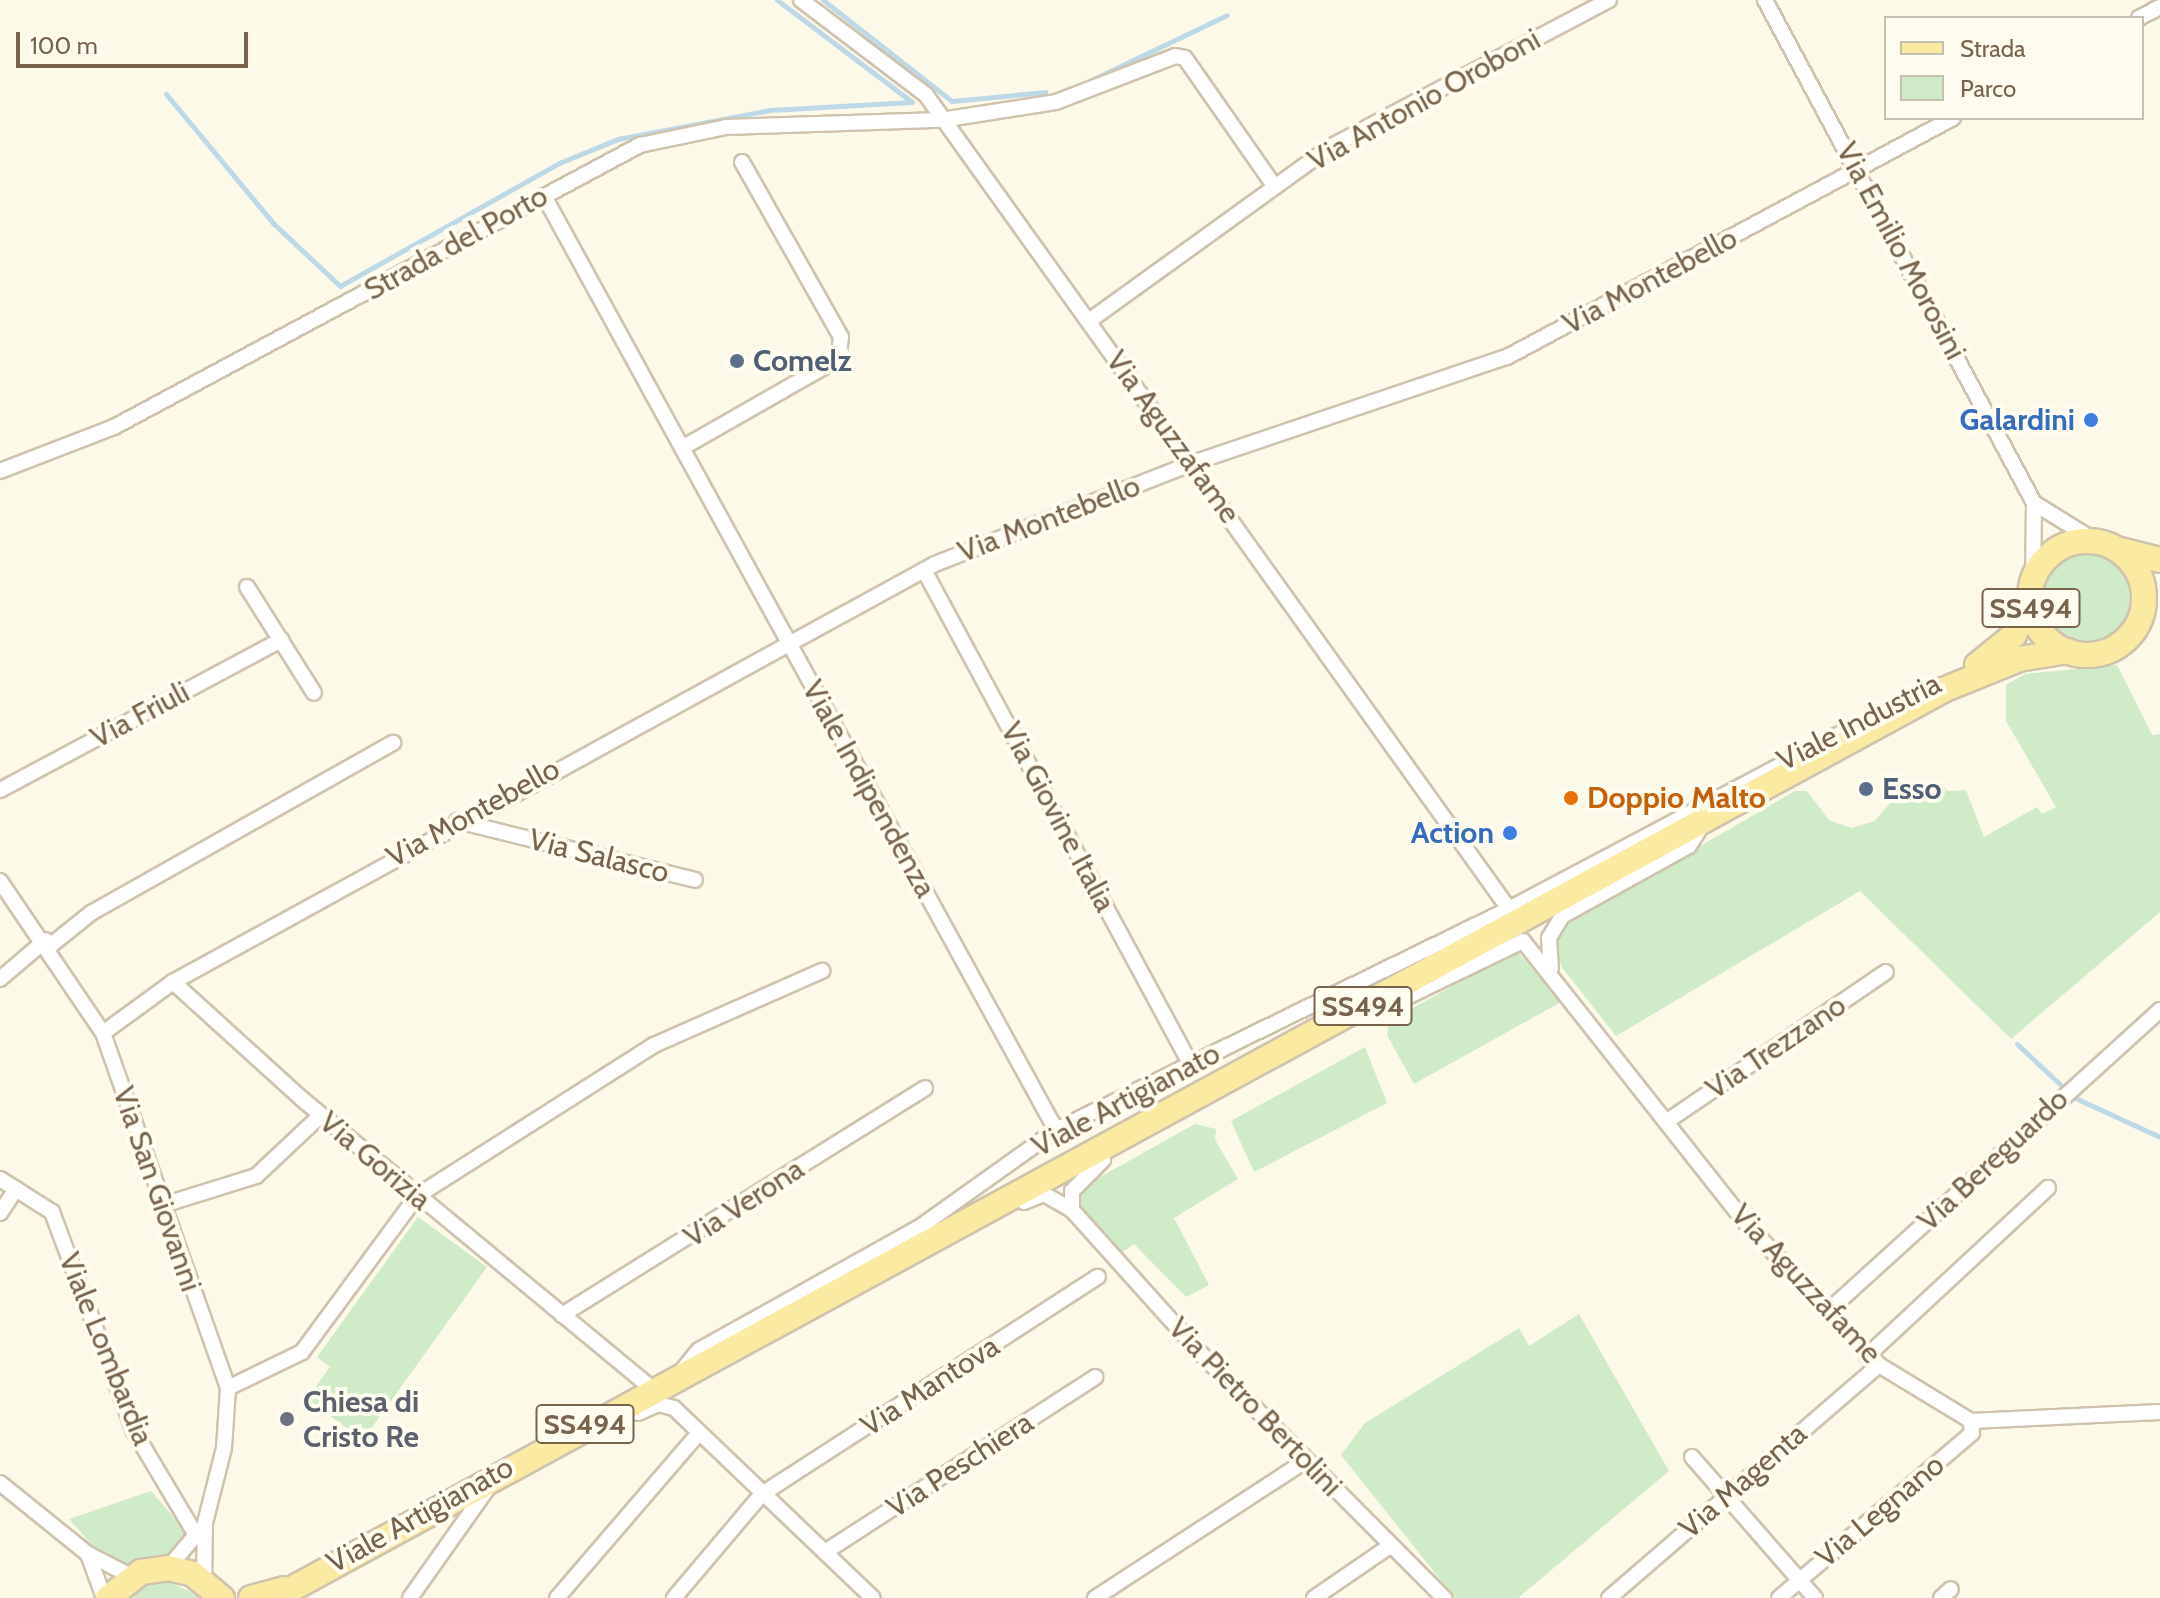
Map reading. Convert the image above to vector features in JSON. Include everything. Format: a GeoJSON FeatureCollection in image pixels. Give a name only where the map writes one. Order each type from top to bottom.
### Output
{"type":"FeatureCollection","features":[{"type":"Feature","properties":{"kind":"main road","name":"Viale Industria"},"geometry":{"type":"LineString","coordinates":[[1943,690],[2014,635],[2032,590],[2058,549],[2104,544],[2160,560]]}},
{"type":"Feature","properties":{"kind":"main road"},"geometry":{"type":"LineString","coordinates":[[2104,544],[2140,577],[2143,608]]}},
{"type":"Feature","properties":{"kind":"main road","name":"Viale Industria"},"geometry":{"type":"LineString","coordinates":[[1512,917],[1703,824],[1943,690],[2019,659],[2068,651],[2090,655],[2120,644],[2143,608],[2160,589]]}},
{"type":"Feature","properties":{"kind":"main road","name":"SS494"},"geometry":{"type":"LineString","coordinates":[[2032,590],[2041,632],[2068,651]]}},
{"type":"Feature","properties":{"kind":"main road","name":"Viale Artigianato"},"geometry":{"type":"LineString","coordinates":[[251,1598],[280,1594],[806,1303],[1376,999],[1512,917]]}},
{"type":"Feature","properties":{"kind":"main road"},"geometry":{"type":"LineString","coordinates":[[106,1598],[133,1577],[168,1568],[204,1580],[222,1598]]}},
{"type":"Feature","properties":{"kind":"street","name":"Via Aguzzafame"},"geometry":{"type":"LineString","coordinates":[[801,0],[926,95],[941,120],[1193,463],[1512,917]]}},
{"type":"Feature","properties":{"kind":"street","name":"Via Antonio Oroboni"},"geometry":{"type":"LineString","coordinates":[[1089,321],[1332,146],[1609,0]]}},
{"type":"Feature","properties":{"kind":"street","name":"Via Emilio Morosini"},"geometry":{"type":"LineString","coordinates":[[1765,0],[1859,169],[2034,503],[2032,590]]}},
{"type":"Feature","properties":{"kind":"street","name":"Strada del Porto"},"geometry":{"type":"LineString","coordinates":[[0,471],[114,427],[640,145],[726,127],[941,120],[1081,98],[1175,56],[1185,58],[1275,187]]}},
{"type":"Feature","properties":{"kind":"street","name":"Via Montebello"},"geometry":{"type":"LineString","coordinates":[[173,982],[457,821],[924,570],[1193,463],[1507,357],[1949,120]]}},
{"type":"Feature","properties":{"kind":"street"},"geometry":{"type":"LineString","coordinates":[[682,448],[838,359],[841,337],[742,162]]}},
{"type":"Feature","properties":{"kind":"street","name":"Viale Indipendenza"},"geometry":{"type":"LineString","coordinates":[[544,196],[1056,1130]]}},
{"type":"Feature","properties":{"kind":"street"},"geometry":{"type":"LineString","coordinates":[[2034,503],[2104,544]]}},
{"type":"Feature","properties":{"kind":"street","name":"Via Giovine Italia"},"geometry":{"type":"LineString","coordinates":[[924,570],[1191,1065]]}},
{"type":"Feature","properties":{"kind":"street"},"geometry":{"type":"LineString","coordinates":[[247,587],[314,693]]}},
{"type":"Feature","properties":{"kind":"street","name":"Via Friuli"},"geometry":{"type":"LineString","coordinates":[[0,790],[281,640]]}},
{"type":"Feature","properties":{"kind":"street","name":"Viale Industria"},"geometry":{"type":"LineString","coordinates":[[1512,917],[1997,650]]}},
{"type":"Feature","properties":{"kind":"street"},"geometry":{"type":"LineString","coordinates":[[0,979],[91,913],[393,743]]}},
{"type":"Feature","properties":{"kind":"street","name":"Via Salasco"},"geometry":{"type":"LineString","coordinates":[[457,821],[695,880]]}},
{"type":"Feature","properties":{"kind":"street"},"geometry":{"type":"LineString","coordinates":[[1551,968],[1549,938],[1562,916],[1689,846],[1703,824]]}},
{"type":"Feature","properties":{"kind":"street","name":"Via San Giovanni"},"geometry":{"type":"LineString","coordinates":[[0,881],[48,943],[103,1033],[228,1388],[224,1448],[205,1523],[204,1580]]}},
{"type":"Feature","properties":{"kind":"street","name":"Viale Artigianato"},"geometry":{"type":"LineString","coordinates":[[681,1372],[699,1350],[920,1227],[1056,1130],[1512,917]]}},
{"type":"Feature","properties":{"kind":"street","name":"Via Aguzzafame"},"geometry":{"type":"LineString","coordinates":[[1376,999],[1405,998],[1518,940],[1551,968],[1666,1122],[1827,1312],[1873,1360],[1971,1421]]}},
{"type":"Feature","properties":{"kind":"street"},"geometry":{"type":"LineString","coordinates":[[228,1388],[302,1352],[417,1196],[654,1045],[822,971]]}},
{"type":"Feature","properties":{"kind":"street","name":"Via Trezzano"},"geometry":{"type":"LineString","coordinates":[[1666,1122],[1886,972]]}},
{"type":"Feature","properties":{"kind":"street"},"geometry":{"type":"LineString","coordinates":[[103,1033],[173,982]]}},
{"type":"Feature","properties":{"kind":"street","name":"Via Gorizia"},"geometry":{"type":"LineString","coordinates":[[173,982],[321,1115],[651,1388]]}},
{"type":"Feature","properties":{"kind":"street","name":"Via Bereguardo"},"geometry":{"type":"LineString","coordinates":[[1827,1312],[2160,1010]]}},
{"type":"Feature","properties":{"kind":"street"},"geometry":{"type":"LineString","coordinates":[[886,1260],[906,1263],[1044,1194],[1072,1210],[1072,1191],[1089,1168],[1195,1111],[1210,1087]]}},
{"type":"Feature","properties":{"kind":"street","name":"Via Verona"},"geometry":{"type":"LineString","coordinates":[[562,1315],[925,1088]]}},
{"type":"Feature","properties":{"kind":"street"},"geometry":{"type":"LineString","coordinates":[[163,1205],[256,1176],[321,1115]]}},
{"type":"Feature","properties":{"kind":"street","name":"Viale Lombardia"},"geometry":{"type":"LineString","coordinates":[[0,1179],[52,1212],[134,1431],[197,1537]]}},
{"type":"Feature","properties":{"kind":"street","name":"Via Magenta"},"geometry":{"type":"LineString","coordinates":[[1609,1598],[1873,1360],[2048,1188]]}},
{"type":"Feature","properties":{"kind":"street"},"geometry":{"type":"LineString","coordinates":[[0,1213],[16,1189]]}},
{"type":"Feature","properties":{"kind":"street","name":"Via Pietro Bertolini"},"geometry":{"type":"LineString","coordinates":[[1072,1210],[1305,1461],[1444,1598]]}},
{"type":"Feature","properties":{"kind":"street","name":"Via Mantova"},"geometry":{"type":"LineString","coordinates":[[674,1598],[762,1494],[1098,1277]]}},
{"type":"Feature","properties":{"kind":"street"},"geometry":{"type":"LineString","coordinates":[[674,1408],[684,1385],[796,1324],[806,1303]]}},
{"type":"Feature","properties":{"kind":"street","name":"Via Peschiera"},"geometry":{"type":"LineString","coordinates":[[825,1552],[1095,1377]]}},
{"type":"Feature","properties":{"kind":"street"},"geometry":{"type":"LineString","coordinates":[[552,1442],[593,1436],[658,1404],[674,1408],[825,1552],[863,1594]]}},
{"type":"Feature","properties":{"kind":"street"},"geometry":{"type":"LineString","coordinates":[[1971,1421],[2160,1412]]}},
{"type":"Feature","properties":{"kind":"street","name":"Via Legnano"},"geometry":{"type":"LineString","coordinates":[[1779,1598],[1972,1433],[1971,1421]]}},
{"type":"Feature","properties":{"kind":"street"},"geometry":{"type":"LineString","coordinates":[[557,1598],[698,1434]]}},
{"type":"Feature","properties":{"kind":"street"},"geometry":{"type":"LineString","coordinates":[[1692,1457],[1815,1598]]}},
{"type":"Feature","properties":{"kind":"street"},"geometry":{"type":"LineString","coordinates":[[1095,1598],[1305,1461]]}},
{"type":"Feature","properties":{"kind":"street"},"geometry":{"type":"LineString","coordinates":[[410,1598],[498,1472]]}},
{"type":"Feature","properties":{"kind":"street"},"geometry":{"type":"LineString","coordinates":[[0,1483],[88,1554],[133,1577]]}},
{"type":"Feature","properties":{"kind":"street","name":"Via San Giovanni"},"geometry":{"type":"LineString","coordinates":[[168,1568],[197,1537],[205,1523]]}},
{"type":"Feature","properties":{"kind":"street"},"geometry":{"type":"LineString","coordinates":[[1314,1598],[1390,1546]]}},
{"type":"Feature","properties":{"kind":"street"},"geometry":{"type":"LineString","coordinates":[[88,1554],[106,1598]]}},
{"type":"Feature","properties":{"kind":"green space"},"geometry":{"type":"Polygon","coordinates":[[[2085,553],[2102,556],[2117,566],[2127,581],[2130,598],[2127,615],[2117,630],[2102,640],[2085,643],[2068,640],[2053,630],[2043,615],[2040,598],[2043,581],[2053,566],[2068,556],[2085,553]]]}},
{"type":"Feature","properties":{"kind":"green space"},"geometry":{"type":"Polygon","coordinates":[[[2117,665],[2152,735],[2160,734],[2160,912],[2011,1039],[1860,891],[1616,1036],[1561,966],[1556,945],[1566,924],[1795,791],[1807,791],[1829,820],[1851,828],[1875,821],[1901,790],[1916,796],[1937,781],[1948,791],[1966,790],[1984,837],[2037,807],[2042,814],[2056,807],[2006,721],[2006,685],[2025,674],[2117,665]]]}},
{"type":"Feature","properties":{"kind":"green space"},"geometry":{"type":"Polygon","coordinates":[[[1517,951],[1561,1002],[1414,1084],[1387,1035],[1389,1021],[1517,951]]]}},
{"type":"Feature","properties":{"kind":"green space"},"geometry":{"type":"Polygon","coordinates":[[[1365,1047],[1387,1103],[1254,1172],[1231,1121],[1365,1047]]]}},
{"type":"Feature","properties":{"kind":"green space"},"geometry":{"type":"Polygon","coordinates":[[[1195,1124],[1216,1129],[1215,1140],[1238,1179],[1174,1218],[1209,1285],[1186,1297],[1134,1244],[1117,1256],[1079,1206],[1082,1187],[1195,1124]]]}},
{"type":"Feature","properties":{"kind":"green space"},"geometry":{"type":"Polygon","coordinates":[[[418,1217],[487,1267],[363,1440],[307,1399],[330,1367],[317,1357],[418,1217]]]}},
{"type":"Feature","properties":{"kind":"green space"},"geometry":{"type":"Polygon","coordinates":[[[1579,1314],[1669,1471],[1518,1598],[1455,1598],[1341,1455],[1365,1423],[1519,1328],[1529,1346],[1579,1314]]]}},
{"type":"Feature","properties":{"kind":"green space"},"geometry":{"type":"Polygon","coordinates":[[[151,1491],[188,1534],[171,1555],[154,1561],[130,1567],[105,1560],[69,1519],[151,1491]]]}},
{"type":"Feature","properties":{"kind":"green space"},"geometry":{"type":"Polygon","coordinates":[[[166,1581],[206,1598],[124,1598],[143,1585],[166,1581]]]}},
{"type":"Feature","properties":{"kind":"waterway"},"geometry":{"type":"LineString","coordinates":[[166,94],[274,224],[340,286],[559,163],[618,139],[770,110],[912,102],[777,0]]}},
{"type":"Feature","properties":{"kind":"waterway"},"geometry":{"type":"LineString","coordinates":[[823,0],[952,101],[1046,92]]}},
{"type":"Feature","properties":{"kind":"waterway"},"geometry":{"type":"LineString","coordinates":[[1085,83],[1227,15]]}},
{"type":"Feature","properties":{"kind":"waterway"},"geometry":{"type":"LineString","coordinates":[[2017,1044],[2064,1088]]}},
{"type":"Feature","properties":{"kind":"waterway"},"geometry":{"type":"LineString","coordinates":[[2071,1096],[2160,1137]]}},
{"type":"Feature","properties":{"kind":"place","name":"Comelz"},"geometry":{"type":"Point","coordinates":[737,361]}},
{"type":"Feature","properties":{"kind":"place","name":"Galardini"},"geometry":{"type":"Point","coordinates":[2091,420]}},
{"type":"Feature","properties":{"kind":"place","name":"Esso"},"geometry":{"type":"Point","coordinates":[1866,789]}},
{"type":"Feature","properties":{"kind":"place","name":"Doppio Malto"},"geometry":{"type":"Point","coordinates":[1571,798]}},
{"type":"Feature","properties":{"kind":"place","name":"Action"},"geometry":{"type":"Point","coordinates":[1510,833]}},
{"type":"Feature","properties":{"kind":"place","name":"Chiesa di Cristo Re"},"geometry":{"type":"Point","coordinates":[287,1419]}}]}
